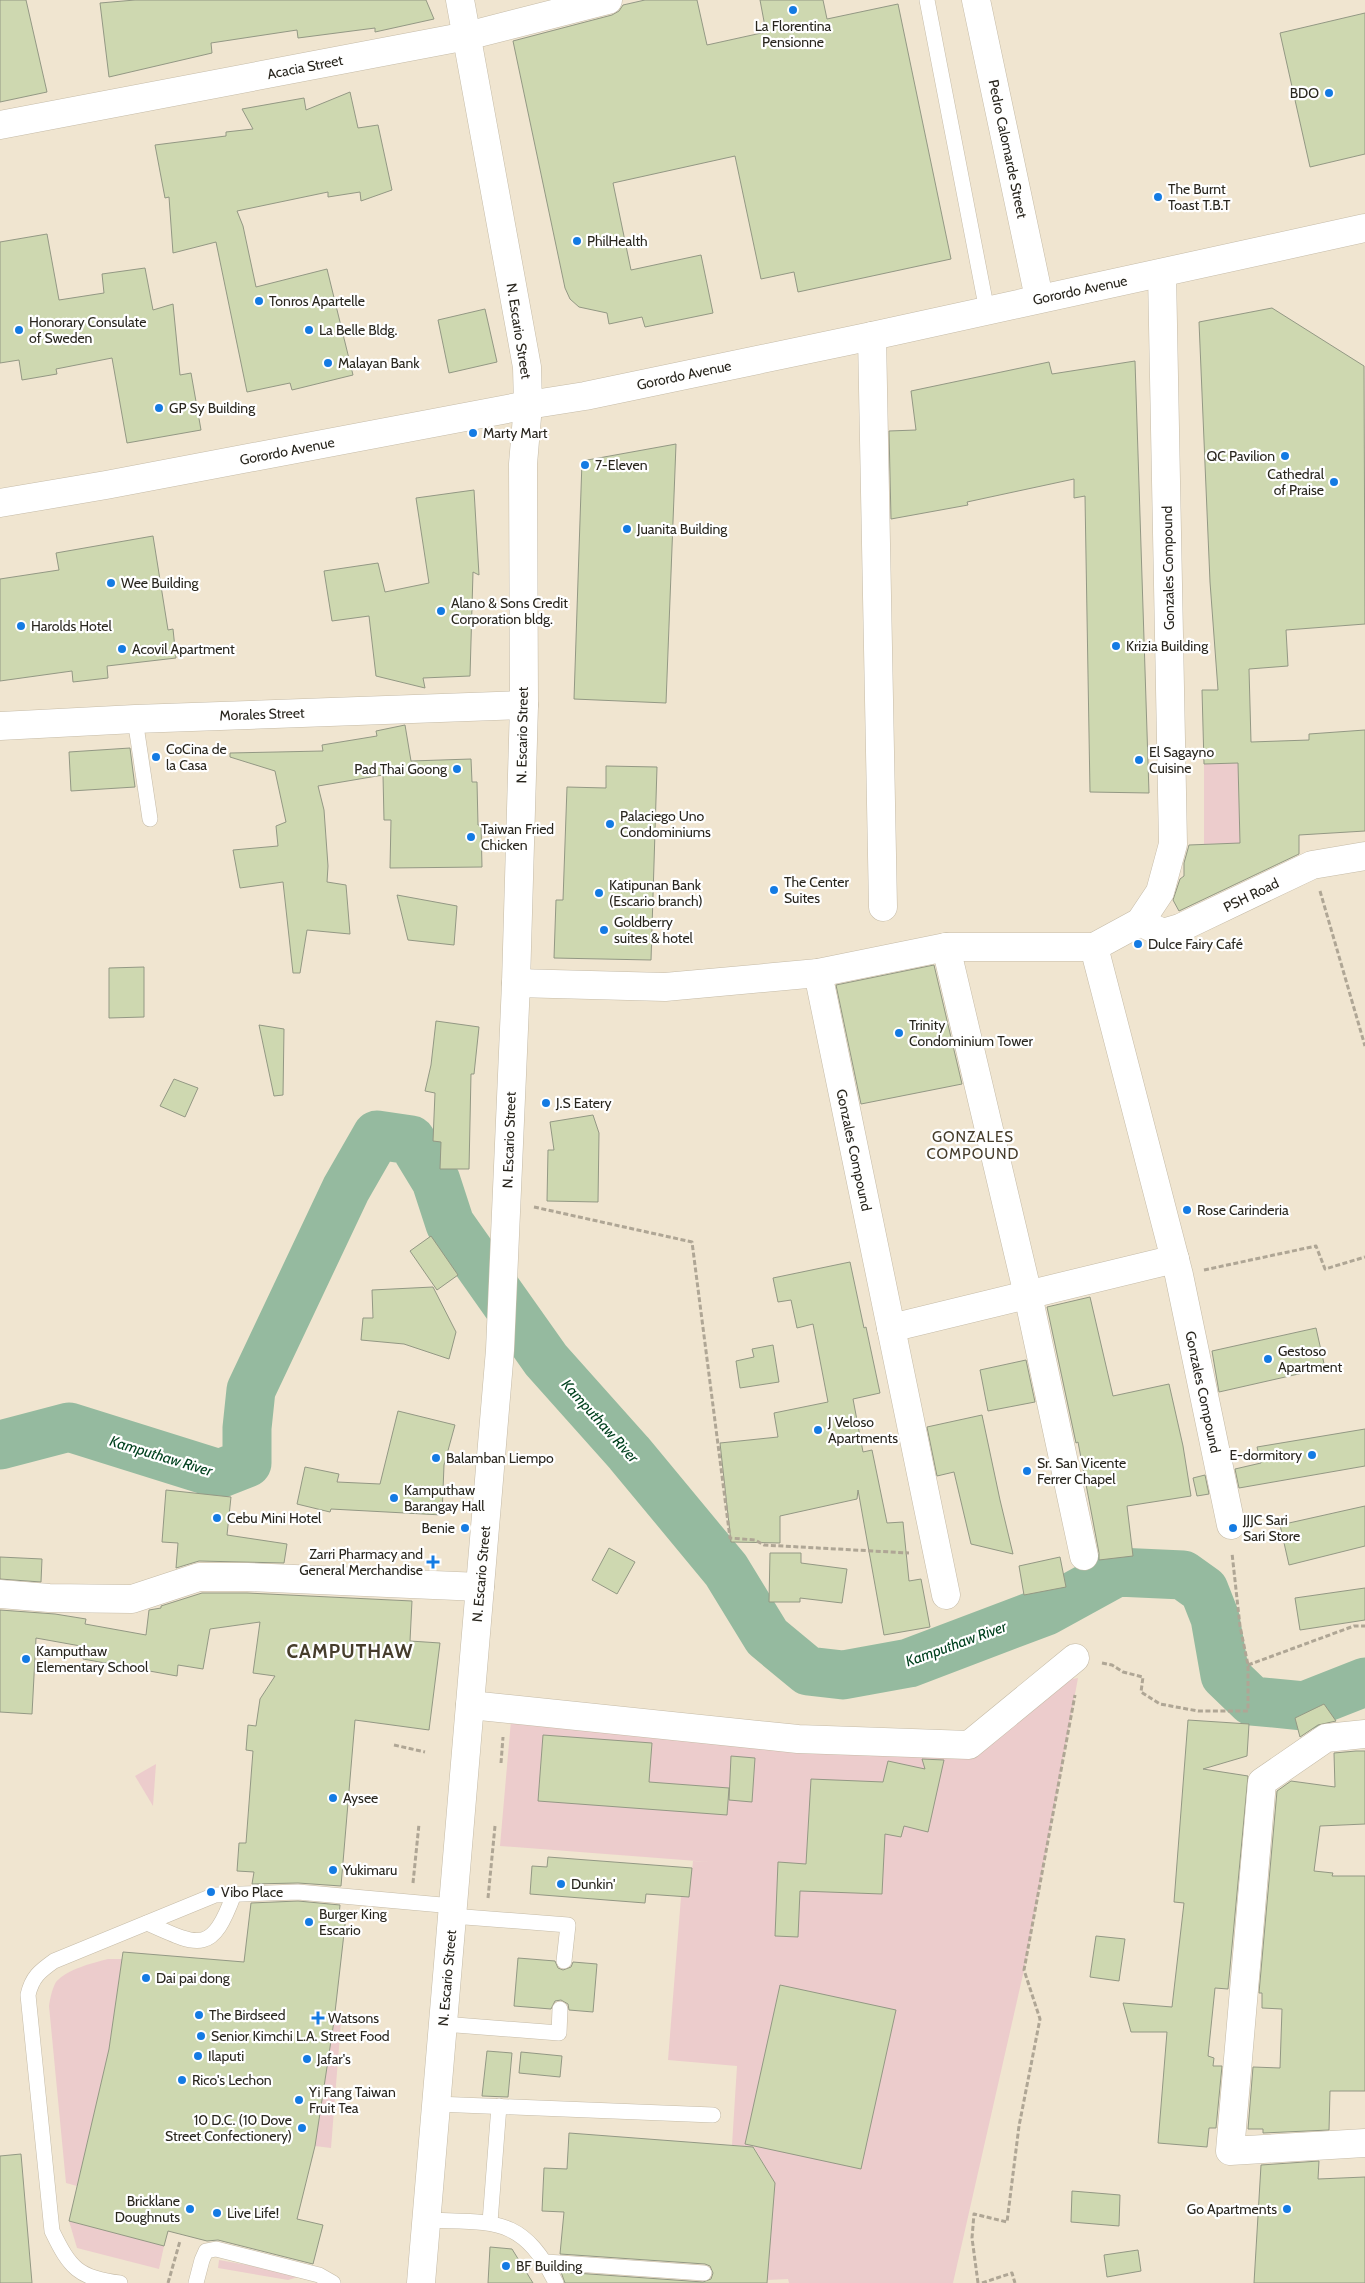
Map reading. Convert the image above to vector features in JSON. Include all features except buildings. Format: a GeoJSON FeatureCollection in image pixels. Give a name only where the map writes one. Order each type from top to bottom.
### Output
{"type":"FeatureCollection","features":[{"type":"Feature","properties":{"kind":"street","name":"N. Escario Street"},"geometry":{"type":"LineString","coordinates":[[421,2283],[500,1350],[516,983],[524,705],[524,464],[528,405],[527,367],[460,0]]}},
{"type":"Feature","properties":{"kind":"street","name":"Acacia Street"},"geometry":{"type":"LineString","coordinates":[[0,125],[467,36],[608,0]]}},
{"type":"Feature","properties":{"kind":"street","name":"Pedro Calomarde Street"},"geometry":{"type":"LineString","coordinates":[[976,0],[1039,298]]}},
{"type":"Feature","properties":{"kind":"street","name":"Gorordo Avenue"},"geometry":{"type":"LineString","coordinates":[[0,503],[585,396],[872,336],[1365,228]]}},
{"type":"Feature","properties":{"kind":"street","name":"Gonzales Compound"},"geometry":{"type":"LineString","coordinates":[[516,983],[665,987],[818,973],[946,947],[1094,947],[1140,922],[1160,892],[1174,844],[1162,273]]}},
{"type":"Feature","properties":{"kind":"street"},"geometry":{"type":"LineString","coordinates":[[872,336],[883,907]]}},
{"type":"Feature","properties":{"kind":"street","name":"Morales Street"},"geometry":{"type":"LineString","coordinates":[[0,726],[135,718],[524,705]]}},
{"type":"Feature","properties":{"kind":"street","name":"PSH Road"},"geometry":{"type":"LineString","coordinates":[[1140,922],[1163,933],[1200,921],[1312,865],[1365,856]]}},
{"type":"Feature","properties":{"kind":"street"},"geometry":{"type":"LineString","coordinates":[[946,947],[1028,1295],[1084,1556]]}},
{"type":"Feature","properties":{"kind":"street","name":"Gonzales Compound"},"geometry":{"type":"LineString","coordinates":[[1094,947],[1177,1267],[1231,1524]]}},
{"type":"Feature","properties":{"kind":"street","name":"Gonzales Compound"},"geometry":{"type":"LineString","coordinates":[[818,973],[946,1595]]}},
{"type":"Feature","properties":{"kind":"street"},"geometry":{"type":"LineString","coordinates":[[891,1328],[1028,1295],[1177,1267]]}},
{"type":"Feature","properties":{"kind":"street"},"geometry":{"type":"LineString","coordinates":[[0,1594],[49,1598],[132,1599],[199,1577],[247,1577],[480,1588]]}},
{"type":"Feature","properties":{"kind":"street"},"geometry":{"type":"LineString","coordinates":[[470,1705],[798,1740],[969,1745],[1075,1658]]}},
{"type":"Feature","properties":{"kind":"street"},"geometry":{"type":"LineString","coordinates":[[1365,1734],[1326,1738],[1262,1782],[1230,2152],[1365,2143]]}},
{"type":"Feature","properties":{"kind":"lane"},"geometry":{"type":"LineString","coordinates":[[927,0],[986,311]]}},
{"type":"Feature","properties":{"kind":"lane"},"geometry":{"type":"LineString","coordinates":[[135,718],[150,820]]}},
{"type":"Feature","properties":{"kind":"lane"},"geometry":{"type":"LineString","coordinates":[[120,2283],[98,2281],[77,2271],[64,2256],[52,2231],[28,1995],[30,1982],[36,1974],[54,1961],[216,1895],[298,1892],[412,1903],[486,1918],[568,1925],[564,1962]]}},
{"type":"Feature","properties":{"kind":"lane"},"geometry":{"type":"LineString","coordinates":[[147,1924],[184,1940],[202,1941],[216,1934],[224,1920],[234,1894]]}},
{"type":"Feature","properties":{"kind":"lane"},"geometry":{"type":"LineString","coordinates":[[443,2024],[559,2033],[560,2009]]}},
{"type":"Feature","properties":{"kind":"lane"},"geometry":{"type":"LineString","coordinates":[[436,2104],[713,2115]]}},
{"type":"Feature","properties":{"kind":"lane"},"geometry":{"type":"LineString","coordinates":[[490,2222],[499,2106]]}},
{"type":"Feature","properties":{"kind":"lane"},"geometry":{"type":"LineString","coordinates":[[427,2220],[490,2222],[505,2226],[527,2240],[546,2262],[556,2283]]}},
{"type":"Feature","properties":{"kind":"lane"},"geometry":{"type":"LineString","coordinates":[[196,2283],[206,2251],[216,2249],[319,2275],[333,2283]]}},
{"type":"Feature","properties":{"kind":"lane"},"geometry":{"type":"LineString","coordinates":[[546,2262],[704,2273]]}},
{"type":"Feature","properties":{"kind":"path"},"geometry":{"type":"LineString","coordinates":[[1312,865],[1365,1046]]}},
{"type":"Feature","properties":{"kind":"path"},"geometry":{"type":"LineString","coordinates":[[506,1210],[692,1242],[730,1538],[755,1540],[764,1545],[937,1554]]}},
{"type":"Feature","properties":{"kind":"path"},"geometry":{"type":"LineString","coordinates":[[1177,1267],[1316,1246],[1326,1269],[1365,1257]]}},
{"type":"Feature","properties":{"kind":"path"},"geometry":{"type":"LineString","coordinates":[[978,2283],[972,2238],[974,2214],[1007,2222],[1016,2144],[1040,2019],[1024,1970],[1078,1678],[1075,1658],[1112,1665],[1123,1672],[1143,1677],[1141,1692],[1160,1704],[1198,1711],[1248,1710],[1248,1665],[1240,1626],[1231,1524]]}},
{"type":"Feature","properties":{"kind":"path"},"geometry":{"type":"LineString","coordinates":[[1248,1665],[1354,1626],[1365,1626]]}},
{"type":"Feature","properties":{"kind":"path"},"geometry":{"type":"LineString","coordinates":[[394,1745],[425,1752]]}},
{"type":"Feature","properties":{"kind":"path"},"geometry":{"type":"LineString","coordinates":[[412,1903],[419,1824]]}},
{"type":"Feature","properties":{"kind":"path"},"geometry":{"type":"LineString","coordinates":[[486,1918],[495,1826]]}},
{"type":"Feature","properties":{"kind":"path"},"geometry":{"type":"LineString","coordinates":[[168,2283],[180,2241]]}},
{"type":"Feature","properties":{"kind":"path"},"geometry":{"type":"LineString","coordinates":[[982,2283],[1012,2273],[1016,2283]]}},
{"type":"Feature","properties":{"kind":"shaded area"},"geometry":{"type":"Polygon","coordinates":[[[1238,763],[1240,843],[1204,844],[1204,764],[1238,763]]]}},
{"type":"Feature","properties":{"kind":"shaded area"},"geometry":{"type":"Polygon","coordinates":[[[1078,1678],[1024,1970],[953,2283],[789,2283],[788,2279],[767,2280],[775,2183],[754,2147],[732,2145],[737,2066],[668,2060],[681,1897],[689,1897],[693,1861],[710,1862],[500,1846],[512,1709],[980,1745],[1050,1683],[1078,1678]]]}},
{"type":"Feature","properties":{"kind":"shaded area"},"geometry":{"type":"Polygon","coordinates":[[[156,1764],[153,1806],[135,1776],[156,1764]]]}},
{"type":"Feature","properties":{"kind":"shaded area"},"geometry":{"type":"Polygon","coordinates":[[[108,1959],[122,1959],[109,2049],[77,2186],[66,2183],[49,2006],[53,1988],[61,1977],[80,1967],[108,1959]]]}},
{"type":"Feature","properties":{"kind":"shaded area"},"geometry":{"type":"Polygon","coordinates":[[[334,2021],[341,2022],[331,2148],[315,2146],[334,2021]]]}},
{"type":"Feature","properties":{"kind":"shaded area"},"geometry":{"type":"Polygon","coordinates":[[[69,2221],[164,2246],[159,2269],[77,2248],[69,2221]]]}},
{"type":"Feature","properties":{"kind":"shaded area"},"geometry":{"type":"Polygon","coordinates":[[[219,2260],[305,2275],[288,2280],[218,2268],[219,2260]]]}},
{"type":"Feature","properties":{"kind":"waterway","name":"Kamputhaw River"},"geometry":{"type":"LineString","coordinates":[[0,1445],[69,1427],[219,1474],[247,1463],[247,1428],[251,1390],[346,1189],[377,1135],[411,1140],[436,1181],[450,1224],[546,1360],[629,1453],[726,1570],[767,1637],[808,1671],[843,1675],[909,1663],[1046,1611],[1117,1572],[1183,1575],[1204,1590],[1215,1618],[1225,1675],[1252,1701],[1304,1706],[1365,1682]]}},
{"type":"Feature","properties":{"kind":"place","name":"La Florentina Pensionne"},"geometry":{"type":"Point","coordinates":[793,10]}},
{"type":"Feature","properties":{"kind":"place","name":"BDO"},"geometry":{"type":"Point","coordinates":[1329,93]}},
{"type":"Feature","properties":{"kind":"place","name":"The Burnt Toast T.B.T"},"geometry":{"type":"Point","coordinates":[1158,197]}},
{"type":"Feature","properties":{"kind":"place","name":"PhilHealth"},"geometry":{"type":"Point","coordinates":[577,241]}},
{"type":"Feature","properties":{"kind":"place","name":"Tonros Apartelle"},"geometry":{"type":"Point","coordinates":[259,301]}},
{"type":"Feature","properties":{"kind":"place","name":"Honorary Consulate of Sweden"},"geometry":{"type":"Point","coordinates":[19,330]}},
{"type":"Feature","properties":{"kind":"place","name":"La Belle Bldg."},"geometry":{"type":"Point","coordinates":[309,330]}},
{"type":"Feature","properties":{"kind":"place","name":"Malayan Bank"},"geometry":{"type":"Point","coordinates":[328,363]}},
{"type":"Feature","properties":{"kind":"place","name":"GP Sy Building"},"geometry":{"type":"Point","coordinates":[159,408]}},
{"type":"Feature","properties":{"kind":"place","name":"Marty Mart"},"geometry":{"type":"Point","coordinates":[473,433]}},
{"type":"Feature","properties":{"kind":"place","name":"QC Pavilion"},"geometry":{"type":"Point","coordinates":[1285,456]}},
{"type":"Feature","properties":{"kind":"place","name":"7-Eleven"},"geometry":{"type":"Point","coordinates":[585,465]}},
{"type":"Feature","properties":{"kind":"place","name":"Cathedral of Praise"},"geometry":{"type":"Point","coordinates":[1334,482]}},
{"type":"Feature","properties":{"kind":"place","name":"Juanita Building"},"geometry":{"type":"Point","coordinates":[627,529]}},
{"type":"Feature","properties":{"kind":"place","name":"Wee Building"},"geometry":{"type":"Point","coordinates":[111,583]}},
{"type":"Feature","properties":{"kind":"place","name":"Alano & Sons Credit Corporation bldg."},"geometry":{"type":"Point","coordinates":[441,611]}},
{"type":"Feature","properties":{"kind":"place","name":"Harolds Hotel"},"geometry":{"type":"Point","coordinates":[21,626]}},
{"type":"Feature","properties":{"kind":"place","name":"Krizia Building"},"geometry":{"type":"Point","coordinates":[1116,646]}},
{"type":"Feature","properties":{"kind":"place","name":"Acovil Apartment"},"geometry":{"type":"Point","coordinates":[122,649]}},
{"type":"Feature","properties":{"kind":"place","name":"CoCina de la Casa"},"geometry":{"type":"Point","coordinates":[156,757]}},
{"type":"Feature","properties":{"kind":"place","name":"El Sagayno Cuisine"},"geometry":{"type":"Point","coordinates":[1139,760]}},
{"type":"Feature","properties":{"kind":"place","name":"Pad Thai Goong"},"geometry":{"type":"Point","coordinates":[457,769]}},
{"type":"Feature","properties":{"kind":"place","name":"Palaciego Uno Condominiums"},"geometry":{"type":"Point","coordinates":[610,824]}},
{"type":"Feature","properties":{"kind":"place","name":"Taiwan Fried Chicken"},"geometry":{"type":"Point","coordinates":[471,837]}},
{"type":"Feature","properties":{"kind":"place","name":"The Center Suites"},"geometry":{"type":"Point","coordinates":[774,890]}},
{"type":"Feature","properties":{"kind":"place","name":"Katipunan Bank (Escario branch)"},"geometry":{"type":"Point","coordinates":[599,893]}},
{"type":"Feature","properties":{"kind":"place","name":"Goldberry suites & hotel"},"geometry":{"type":"Point","coordinates":[604,930]}},
{"type":"Feature","properties":{"kind":"place","name":"Dulce Fairy Café"},"geometry":{"type":"Point","coordinates":[1138,944]}},
{"type":"Feature","properties":{"kind":"place","name":"Trinity Condominium Tower"},"geometry":{"type":"Point","coordinates":[899,1033]}},
{"type":"Feature","properties":{"kind":"place","name":"J.S Eatery"},"geometry":{"type":"Point","coordinates":[546,1103]}},
{"type":"Feature","properties":{"kind":"place","name":"Rose Carinderia"},"geometry":{"type":"Point","coordinates":[1187,1210]}},
{"type":"Feature","properties":{"kind":"place","name":"Gestoso Apartment"},"geometry":{"type":"Point","coordinates":[1268,1359]}},
{"type":"Feature","properties":{"kind":"place","name":"J Veloso Apartments"},"geometry":{"type":"Point","coordinates":[818,1430]}},
{"type":"Feature","properties":{"kind":"place","name":"E-dormitory"},"geometry":{"type":"Point","coordinates":[1312,1455]}},
{"type":"Feature","properties":{"kind":"place","name":"Balamban Liempo"},"geometry":{"type":"Point","coordinates":[436,1458]}},
{"type":"Feature","properties":{"kind":"place","name":"Sr. San Vicente Ferrer Chapel"},"geometry":{"type":"Point","coordinates":[1027,1471]}},
{"type":"Feature","properties":{"kind":"place","name":"Kamputhaw Barangay Hall"},"geometry":{"type":"Point","coordinates":[394,1498]}},
{"type":"Feature","properties":{"kind":"place","name":"Cebu Mini Hotel"},"geometry":{"type":"Point","coordinates":[217,1518]}},
{"type":"Feature","properties":{"kind":"place","name":"Benie"},"geometry":{"type":"Point","coordinates":[465,1528]}},
{"type":"Feature","properties":{"kind":"place","name":"JJJC Sari Sari Store"},"geometry":{"type":"Point","coordinates":[1233,1528]}},
{"type":"Feature","properties":{"kind":"place","name":"Zarri Pharmacy and General Merchandise"},"geometry":{"type":"Point","coordinates":[433,1562]}},
{"type":"Feature","properties":{"kind":"place","name":"Kamputhaw Elementary School"},"geometry":{"type":"Point","coordinates":[26,1659]}},
{"type":"Feature","properties":{"kind":"place","name":"Aysee"},"geometry":{"type":"Point","coordinates":[333,1798]}},
{"type":"Feature","properties":{"kind":"place","name":"Yukimaru"},"geometry":{"type":"Point","coordinates":[333,1870]}},
{"type":"Feature","properties":{"kind":"place","name":"Dunkin'"},"geometry":{"type":"Point","coordinates":[561,1884]}},
{"type":"Feature","properties":{"kind":"place","name":"Vibo Place"},"geometry":{"type":"Point","coordinates":[211,1892]}},
{"type":"Feature","properties":{"kind":"place","name":"Burger King Escario"},"geometry":{"type":"Point","coordinates":[309,1922]}},
{"type":"Feature","properties":{"kind":"place","name":"Dai pai dong"},"geometry":{"type":"Point","coordinates":[146,1978]}},
{"type":"Feature","properties":{"kind":"place","name":"The Birdseed"},"geometry":{"type":"Point","coordinates":[199,2015]}},
{"type":"Feature","properties":{"kind":"place","name":"Watsons"},"geometry":{"type":"Point","coordinates":[318,2018]}},
{"type":"Feature","properties":{"kind":"place","name":"Senior Kimchi L.A. Street Food"},"geometry":{"type":"Point","coordinates":[201,2036]}},
{"type":"Feature","properties":{"kind":"place","name":"Ilaputi"},"geometry":{"type":"Point","coordinates":[198,2056]}},
{"type":"Feature","properties":{"kind":"place","name":"Jafar's"},"geometry":{"type":"Point","coordinates":[307,2059]}},
{"type":"Feature","properties":{"kind":"place","name":"Rico's Lechon"},"geometry":{"type":"Point","coordinates":[182,2080]}},
{"type":"Feature","properties":{"kind":"place","name":"Yi Fang Taiwan Fruit Tea"},"geometry":{"type":"Point","coordinates":[299,2100]}},
{"type":"Feature","properties":{"kind":"place","name":"10 D.C. (10 Dove Street Confectionery)"},"geometry":{"type":"Point","coordinates":[302,2128]}},
{"type":"Feature","properties":{"kind":"place","name":"Bricklane Doughnuts"},"geometry":{"type":"Point","coordinates":[190,2209]}},
{"type":"Feature","properties":{"kind":"place","name":"Go Apartments"},"geometry":{"type":"Point","coordinates":[1287,2209]}},
{"type":"Feature","properties":{"kind":"place","name":"Live Life!"},"geometry":{"type":"Point","coordinates":[217,2213]}},
{"type":"Feature","properties":{"kind":"place","name":"BF Building"},"geometry":{"type":"Point","coordinates":[506,2266]}},
{"type":"Feature","properties":{"kind":"district","name":"GONZALES COMPOUND"},"geometry":{"type":"Point","coordinates":[973,1146]}},
{"type":"Feature","properties":{"kind":"district","name":"CAMPUTHAW"},"geometry":{"type":"Point","coordinates":[350,1651]}}]}
